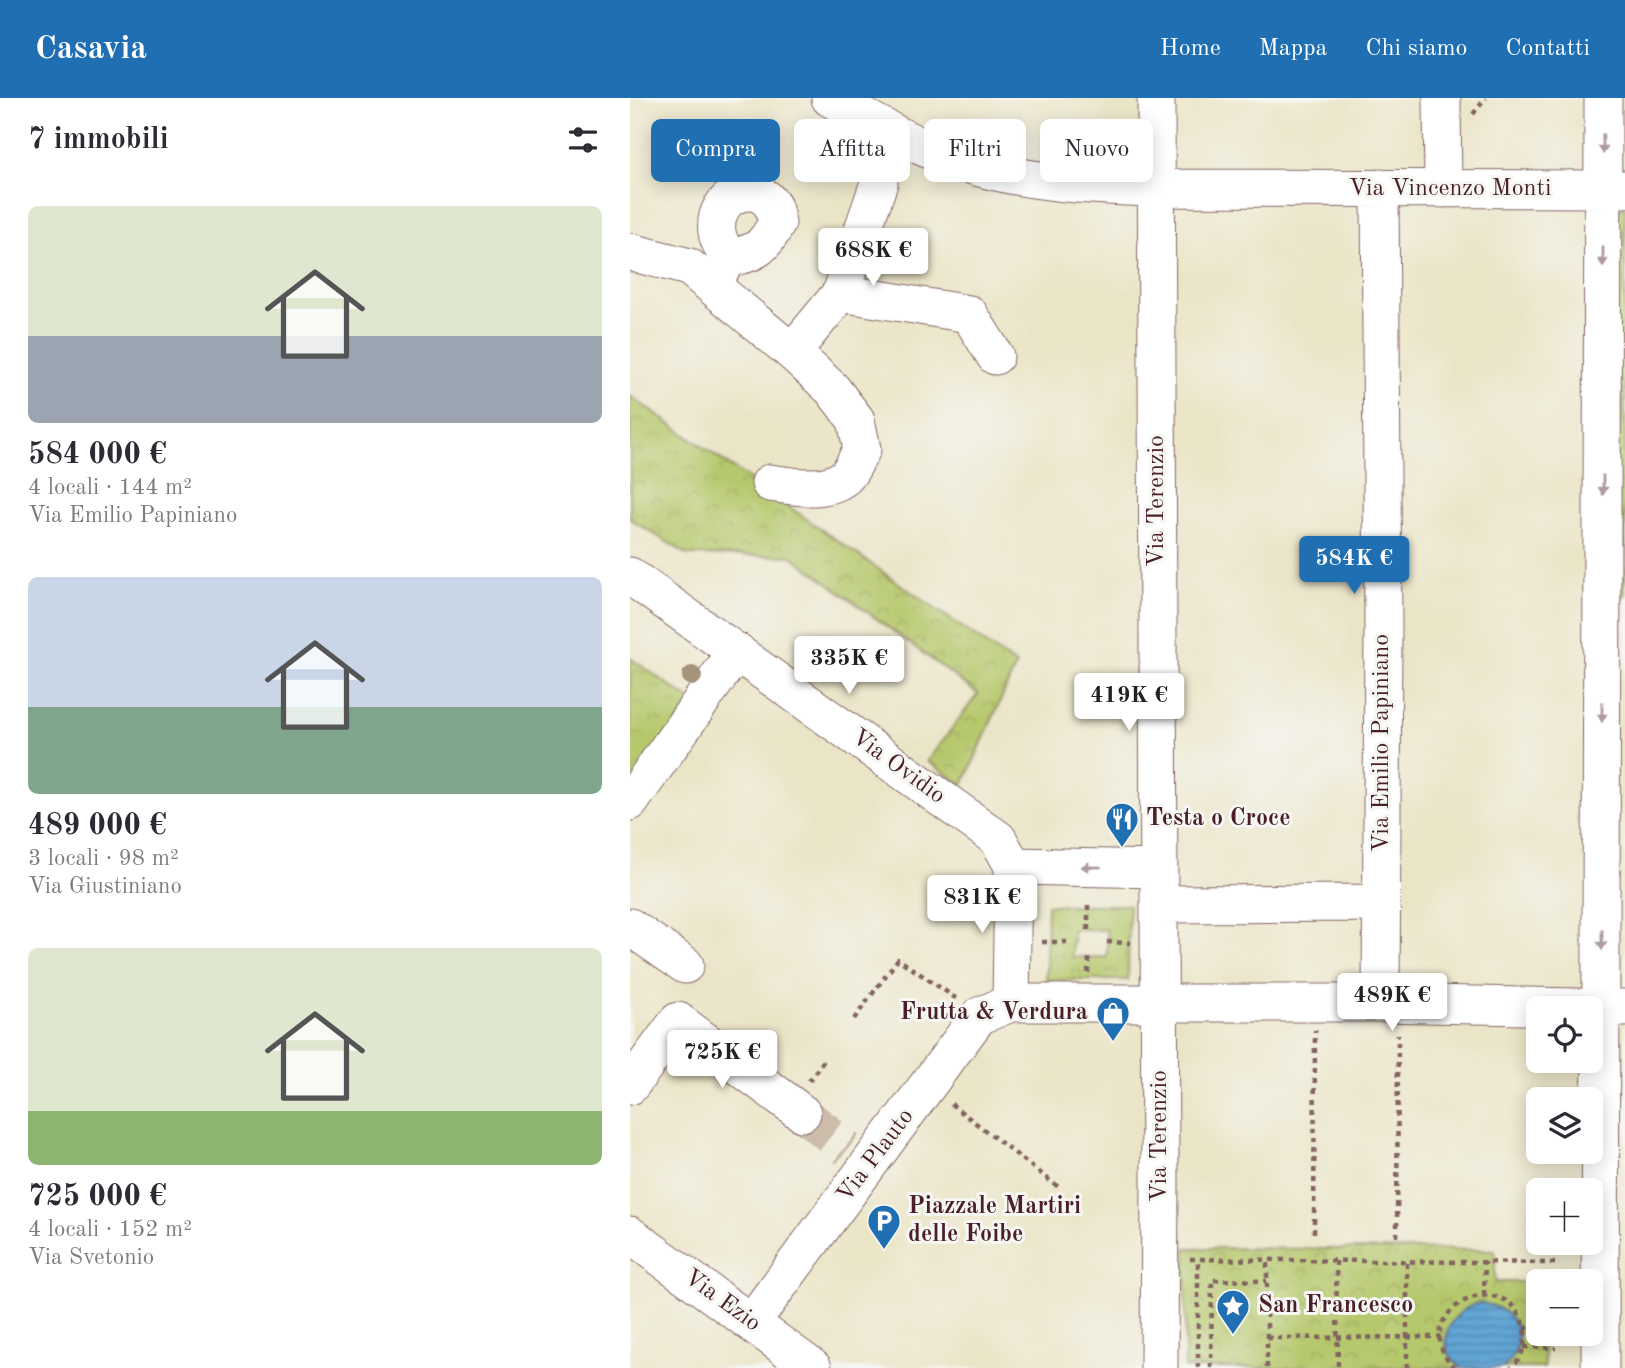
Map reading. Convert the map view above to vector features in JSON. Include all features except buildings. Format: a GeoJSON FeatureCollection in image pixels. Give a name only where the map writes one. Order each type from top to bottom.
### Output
{"type":"FeatureCollection","features":[{"type":"Feature","properties":{"kind":"street","name":"Via Vincenzo Monti"},"geometry":{"type":"LineString","coordinates":[[830,98],[900,136],[960,162],[1032,180],[1091,186],[1156,188],[1614,189]]}},
{"type":"Feature","properties":{"kind":"street","name":"Via Terenzio"},"geometry":{"type":"LineString","coordinates":[[1156,98],[1159,1368]]}},
{"type":"Feature","properties":{"kind":"street"},"geometry":{"type":"LineString","coordinates":[[1442,98],[1443,189]]}},
{"type":"Feature","properties":{"kind":"street"},"geometry":{"type":"LineString","coordinates":[[1600,1368],[1613,1008],[1614,622],[1614,189],[1603,98]]}},
{"type":"Feature","properties":{"kind":"street"},"geometry":{"type":"LineString","coordinates":[[792,352],[841,293],[879,183]]}},
{"type":"Feature","properties":{"kind":"street","name":"Via Emilio Papiniano"},"geometry":{"type":"LineString","coordinates":[[1380,188],[1383,626],[1381,903],[1389,1017]]}},
{"type":"Feature","properties":{"kind":"street"},"geometry":{"type":"LineString","coordinates":[[630,252],[690,267],[719,271],[792,352],[832,389],[856,420],[862,449],[845,477],[823,487],[799,488],[770,483]]}},
{"type":"Feature","properties":{"kind":"street"},"geometry":{"type":"LineString","coordinates":[[841,293],[969,314],[995,356]]}},
{"type":"Feature","properties":{"kind":"street","name":"Via Ovidio"},"geometry":{"type":"LineString","coordinates":[[630,576],[998,839],[1013,866]]}},
{"type":"Feature","properties":{"kind":"street"},"geometry":{"type":"LineString","coordinates":[[630,802],[738,652]]}},
{"type":"Feature","properties":{"kind":"street"},"geometry":{"type":"LineString","coordinates":[[1381,903],[1265,904],[1013,866],[1011,1003],[1159,1004],[1389,1017],[1613,1008]]}},
{"type":"Feature","properties":{"kind":"street"},"geometry":{"type":"LineString","coordinates":[[630,927],[685,965]]}},
{"type":"Feature","properties":{"kind":"street","name":"Via Plauto"},"geometry":{"type":"LineString","coordinates":[[751,1323],[859,1157],[928,1086],[979,1016],[1011,1003]]}},
{"type":"Feature","properties":{"kind":"street"},"geometry":{"type":"LineString","coordinates":[[630,1086],[678,1021],[804,1099]]}},
{"type":"Feature","properties":{"kind":"street","name":"Via Ezio"},"geometry":{"type":"LineString","coordinates":[[630,1235],[813,1368]]}},
{"type":"Feature","properties":{"kind":"path"},"geometry":{"type":"LineString","coordinates":[[1088,900],[1088,930]]}},
{"type":"Feature","properties":{"kind":"path"},"geometry":{"type":"LineString","coordinates":[[1041,942],[1072,942]]}},
{"type":"Feature","properties":{"kind":"path"},"geometry":{"type":"LineString","coordinates":[[1107,942],[1135,943]]}},
{"type":"Feature","properties":{"kind":"path"},"geometry":{"type":"LineString","coordinates":[[854,1019],[898,959],[960,1002]]}},
{"type":"Feature","properties":{"kind":"path"},"geometry":{"type":"LineString","coordinates":[[1389,1017],[1397,1237]]}},
{"type":"Feature","properties":{"kind":"path"},"geometry":{"type":"LineString","coordinates":[[1314,1233],[1315,1030]]}},
{"type":"Feature","properties":{"kind":"path"},"geometry":{"type":"LineString","coordinates":[[804,1099],[825,1059]]}},
{"type":"Feature","properties":{"kind":"path"},"geometry":{"type":"LineString","coordinates":[[928,1086],[1061,1189]]}},
{"type":"Feature","properties":{"kind":"path"},"geometry":{"type":"LineString","coordinates":[[1182,1259],[1556,1263]]}},
{"type":"Feature","properties":{"kind":"path"},"geometry":{"type":"LineString","coordinates":[[1198,1259],[1198,1368]]}},
{"type":"Feature","properties":{"kind":"path"},"geometry":{"type":"LineString","coordinates":[[1267,1260],[1267,1368]]}},
{"type":"Feature","properties":{"kind":"path"},"geometry":{"type":"LineString","coordinates":[[1336,1261],[1338,1368]]}},
{"type":"Feature","properties":{"kind":"path"},"geometry":{"type":"LineString","coordinates":[[1407,1368],[1408,1262]]}},
{"type":"Feature","properties":{"kind":"path"},"geometry":{"type":"LineString","coordinates":[[1484,1295],[1485,1262]]}},
{"type":"Feature","properties":{"kind":"path"},"geometry":{"type":"LineString","coordinates":[[1211,1368],[1212,1280],[1267,1281]]}},
{"type":"Feature","properties":{"kind":"path"},"geometry":{"type":"LineString","coordinates":[[1455,1368],[1443,1350],[1443,1324],[1458,1302],[1471,1296],[1484,1295],[1506,1302],[1515,1310],[1524,1328],[1524,1347],[1511,1368]]}},
{"type":"Feature","properties":{"kind":"path"},"geometry":{"type":"LineString","coordinates":[[1198,1336],[1211,1336]]}},
{"type":"Feature","properties":{"kind":"path"},"geometry":{"type":"LineString","coordinates":[[1267,1338],[1441,1337]]}},
{"type":"Feature","properties":{"kind":"path"},"geometry":{"type":"LineString","coordinates":[[1524,1347],[1556,1348]]}},
{"type":"Feature","properties":{"kind":"green space"},"geometry":{"type":"Polygon","coordinates":[[[1615,207],[1625,207],[1625,596],[1615,596],[1615,207]]]}},
{"type":"Feature","properties":{"kind":"green space"},"geometry":{"type":"Polygon","coordinates":[[[630,396],[1016,665],[963,785],[927,761],[978,694],[792,556],[688,555],[630,519],[630,396]]]}},
{"type":"Feature","properties":{"kind":"green space"},"geometry":{"type":"Polygon","coordinates":[[[630,658],[692,701],[630,789],[630,658]]]}},
{"type":"Feature","properties":{"kind":"green space"},"geometry":{"type":"Polygon","coordinates":[[[1047,905],[1129,905],[1128,980],[1046,980],[1047,905]],[[1073,929],[1072,957],[1107,957],[1107,930],[1073,929]]]}},
{"type":"Feature","properties":{"kind":"green space"},"geometry":{"type":"Polygon","coordinates":[[[1186,1248],[1495,1250],[1495,1282],[1526,1282],[1526,1346],[1544,1346],[1544,1368],[1185,1368],[1186,1248]]]}},
{"type":"Feature","properties":{"kind":"water"},"geometry":{"type":"Polygon","coordinates":[[[1479,1303],[1503,1311],[1516,1327],[1517,1347],[1503,1368],[1462,1368],[1448,1351],[1446,1341],[1452,1322],[1468,1307],[1479,1303]]]}},
{"type":"Feature","properties":{"kind":"tunnel"},"geometry":{"type":"LineString","coordinates":[[802,1113],[848,1149]]}},
{"type":"Feature","properties":{"kind":"place","name":"Testa o Croce"},"geometry":{"type":"Point","coordinates":[1122,849]}},
{"type":"Feature","properties":{"kind":"place","name":"Frutta & Verdura"},"geometry":{"type":"Point","coordinates":[1113,1043]}},
{"type":"Feature","properties":{"kind":"place","name":"Piazzale Martiri delle Foibe"},"geometry":{"type":"Point","coordinates":[884,1251]}},
{"type":"Feature","properties":{"kind":"place","name":"San Francesco"},"geometry":{"type":"Point","coordinates":[1233,1336]}}]}
